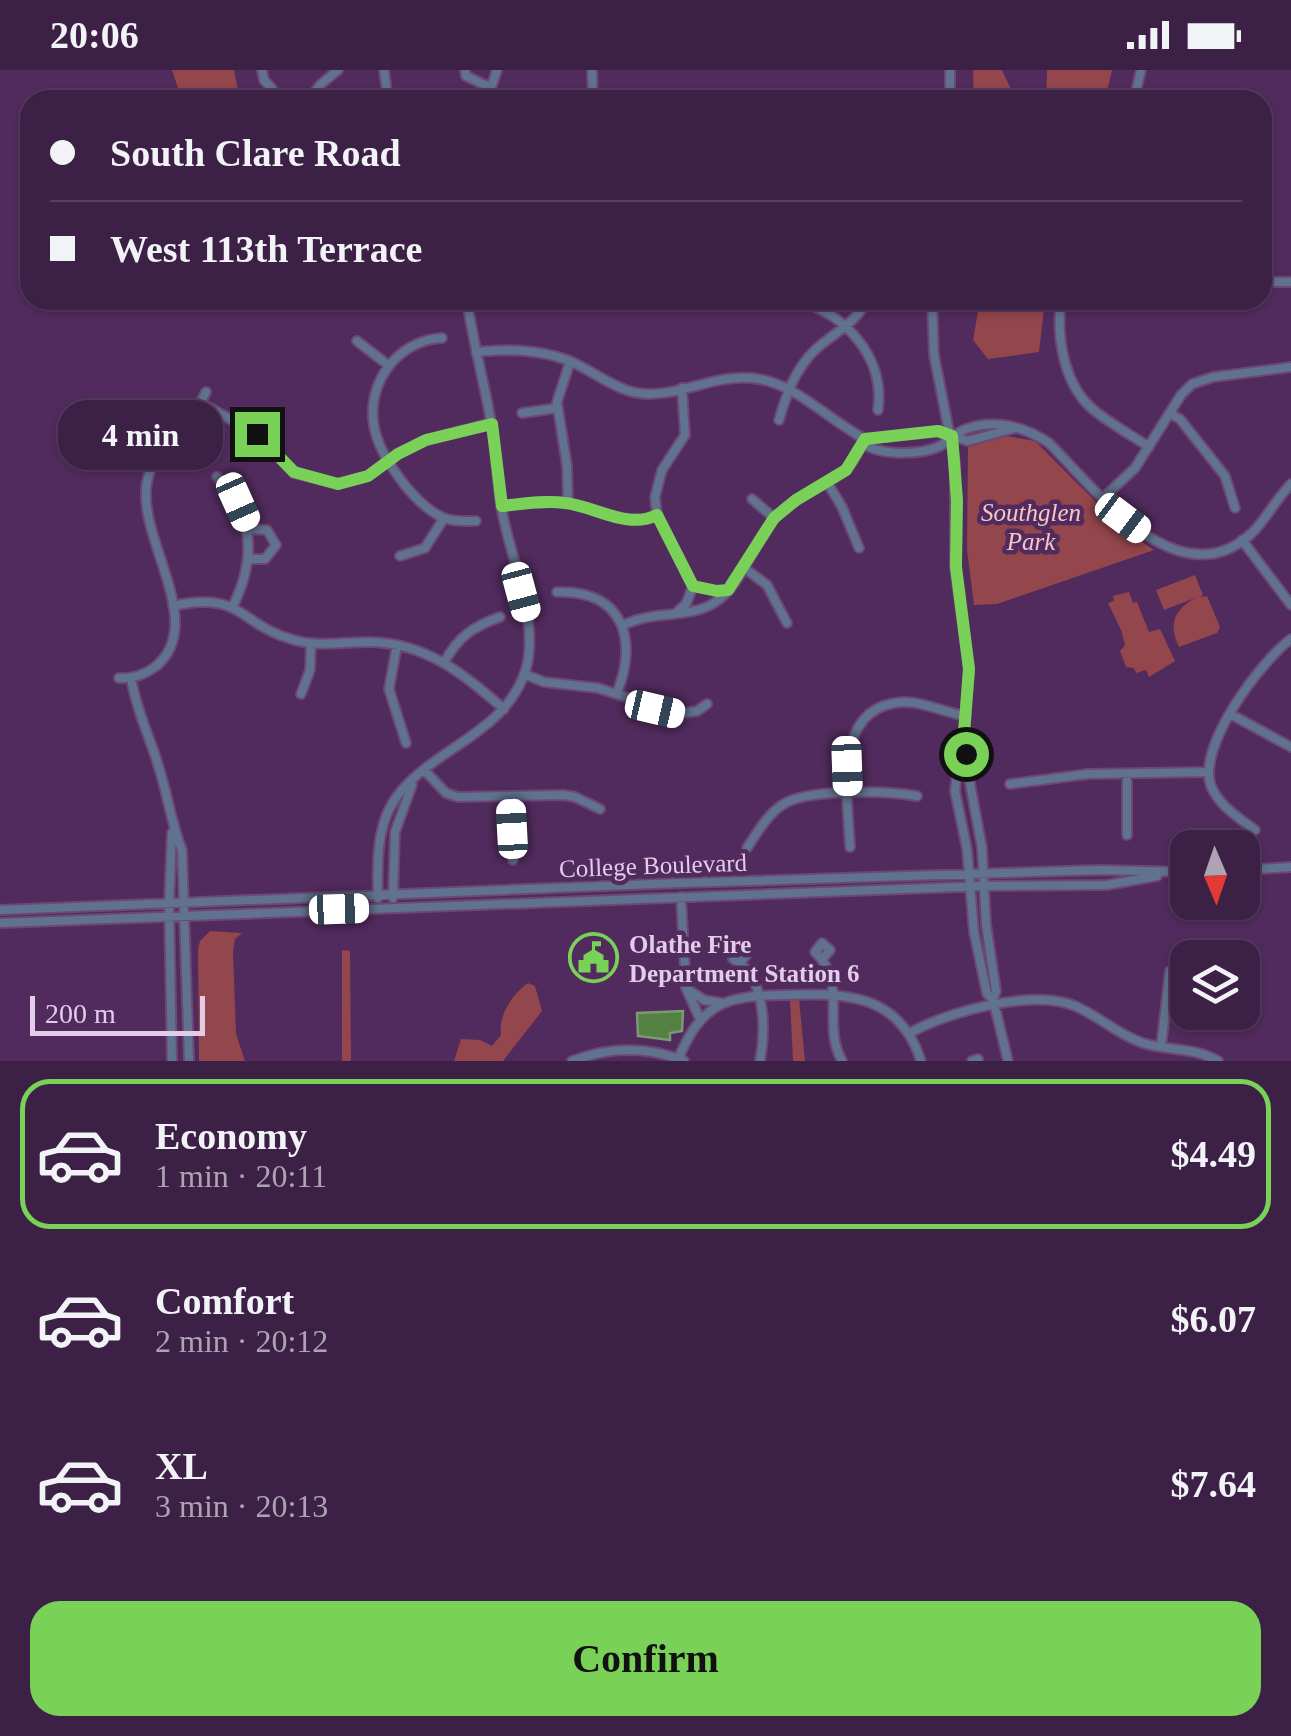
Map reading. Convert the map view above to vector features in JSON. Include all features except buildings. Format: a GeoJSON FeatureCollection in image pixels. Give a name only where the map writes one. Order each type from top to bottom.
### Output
{"type":"FeatureCollection","features":[{"type":"Feature","properties":{"kind":"street"},"geometry":{"type":"LineString","coordinates":[[316,90],[338,70]]}},
{"type":"Feature","properties":{"kind":"street"},"geometry":{"type":"LineString","coordinates":[[465,70],[466,76],[492,88],[494,71]]}},
{"type":"Feature","properties":{"kind":"street"},"geometry":{"type":"LineString","coordinates":[[378,908],[382,832],[398,794],[504,709],[524,674],[530,649],[529,622],[502,506],[492,424],[469,310]]}},
{"type":"Feature","properties":{"kind":"street"},"geometry":{"type":"LineString","coordinates":[[821,310],[864,347],[876,370],[878,410]]}},
{"type":"Feature","properties":{"kind":"street"},"geometry":{"type":"LineString","coordinates":[[779,420],[788,389],[808,358],[856,319],[861,310]]}},
{"type":"Feature","properties":{"kind":"street"},"geometry":{"type":"LineString","coordinates":[[932,310],[934,355],[952,436],[957,500],[956,567],[969,669],[963,746],[984,874],[994,1003],[1008,1061]]}},
{"type":"Feature","properties":{"kind":"street"},"geometry":{"type":"LineString","coordinates":[[1061,310],[1061,346],[1080,394],[1097,413],[1149,446]]}},
{"type":"Feature","properties":{"kind":"street"},"geometry":{"type":"LineString","coordinates":[[442,338],[427,338],[388,365],[378,382],[374,426],[388,461],[417,500],[444,518],[476,521]]}},
{"type":"Feature","properties":{"kind":"street"},"geometry":{"type":"LineString","coordinates":[[357,341],[388,365]]}},
{"type":"Feature","properties":{"kind":"street"},"geometry":{"type":"LineString","coordinates":[[476,352],[518,349],[570,362],[630,390],[657,393],[742,377],[773,382],[877,450],[896,452],[940,446],[952,436],[980,426],[1009,424],[1049,443],[1144,535],[1180,552],[1210,553],[1242,540],[1291,484]]}},
{"type":"Feature","properties":{"kind":"street"},"geometry":{"type":"LineString","coordinates":[[568,503],[568,466],[557,408],[558,390],[570,362]]}},
{"type":"Feature","properties":{"kind":"street"},"geometry":{"type":"LineString","coordinates":[[1103,498],[1135,468],[1187,389],[1201,379],[1291,367]]}},
{"type":"Feature","properties":{"kind":"street"},"geometry":{"type":"LineString","coordinates":[[678,611],[686,604],[693,586],[657,515],[657,482],[685,435],[682,388]]}},
{"type":"Feature","properties":{"kind":"street"},"geometry":{"type":"LineString","coordinates":[[119,678],[151,670],[166,655],[176,633],[173,606],[148,518],[146,488],[160,451],[206,392]]}},
{"type":"Feature","properties":{"kind":"street"},"geometry":{"type":"LineString","coordinates":[[201,403],[249,428],[286,467],[304,476],[336,483],[368,476],[426,440],[492,424]]}},
{"type":"Feature","properties":{"kind":"street"},"geometry":{"type":"LineString","coordinates":[[522,413],[557,408]]}},
{"type":"Feature","properties":{"kind":"street"},"geometry":{"type":"LineString","coordinates":[[1170,414],[1180,419],[1225,476],[1235,508]]}},
{"type":"Feature","properties":{"kind":"street"},"geometry":{"type":"LineString","coordinates":[[865,439],[938,431],[952,436]]}},
{"type":"Feature","properties":{"kind":"street"},"geometry":{"type":"LineString","coordinates":[[624,626],[647,615],[705,608],[728,590],[774,518],[849,466],[865,439]]}},
{"type":"Feature","properties":{"kind":"street"},"geometry":{"type":"LineString","coordinates":[[216,476],[238,502],[248,529],[249,559],[233,606]]}},
{"type":"Feature","properties":{"kind":"street"},"geometry":{"type":"LineString","coordinates":[[827,482],[859,548]]}},
{"type":"Feature","properties":{"kind":"street"},"geometry":{"type":"LineString","coordinates":[[752,500],[774,518]]}},
{"type":"Feature","properties":{"kind":"street"},"geometry":{"type":"LineString","coordinates":[[502,506],[568,503],[628,519],[657,515]]}},
{"type":"Feature","properties":{"kind":"street"},"geometry":{"type":"LineString","coordinates":[[400,556],[425,548],[444,518]]}},
{"type":"Feature","properties":{"kind":"street"},"geometry":{"type":"LineString","coordinates":[[248,529],[267,530],[276,545],[271,556],[249,559]]}},
{"type":"Feature","properties":{"kind":"street"},"geometry":{"type":"LineString","coordinates":[[1242,540],[1291,605]]}},
{"type":"Feature","properties":{"kind":"street"},"geometry":{"type":"LineString","coordinates":[[744,567],[766,585],[787,623]]}},
{"type":"Feature","properties":{"kind":"street"},"geometry":{"type":"LineString","coordinates":[[693,586],[728,590]]}},
{"type":"Feature","properties":{"kind":"street"},"geometry":{"type":"LineString","coordinates":[[558,592],[591,598],[616,615],[624,626],[627,663],[616,693]]}},
{"type":"Feature","properties":{"kind":"street"},"geometry":{"type":"LineString","coordinates":[[173,606],[197,601],[233,606],[273,632],[311,644],[397,645],[445,661],[504,709]]}},
{"type":"Feature","properties":{"kind":"street"},"geometry":{"type":"LineString","coordinates":[[445,661],[466,634],[500,617]]}},
{"type":"Feature","properties":{"kind":"street"},"geometry":{"type":"LineString","coordinates":[[1255,830],[1220,801],[1208,772],[1210,752],[1262,666],[1291,639]]}},
{"type":"Feature","properties":{"kind":"street"},"geometry":{"type":"LineString","coordinates":[[301,694],[310,670],[311,644]]}},
{"type":"Feature","properties":{"kind":"street"},"geometry":{"type":"LineString","coordinates":[[397,645],[390,688],[406,744]]}},
{"type":"Feature","properties":{"kind":"street"},"geometry":{"type":"LineString","coordinates":[[524,674],[544,682],[616,693],[677,714],[697,711],[706,704]]}},
{"type":"Feature","properties":{"kind":"street"},"geometry":{"type":"LineString","coordinates":[[131,678],[182,850],[189,1061]]}},
{"type":"Feature","properties":{"kind":"street"},"geometry":{"type":"LineString","coordinates":[[850,846],[847,755],[852,736],[871,714],[893,704],[913,703],[966,716]]}},
{"type":"Feature","properties":{"kind":"street"},"geometry":{"type":"LineString","coordinates":[[1232,715],[1291,747]]}},
{"type":"Feature","properties":{"kind":"street"},"geometry":{"type":"LineString","coordinates":[[963,746],[955,792],[967,849],[974,932],[987,994],[994,1003]]}},
{"type":"Feature","properties":{"kind":"street"},"geometry":{"type":"LineString","coordinates":[[425,771],[446,793],[458,798],[575,797],[600,810]]}},
{"type":"Feature","properties":{"kind":"street"},"geometry":{"type":"LineString","coordinates":[[1010,784],[1088,774],[1208,772]]}},
{"type":"Feature","properties":{"kind":"street"},"geometry":{"type":"LineString","coordinates":[[1127,776],[1127,835]]}},
{"type":"Feature","properties":{"kind":"street"},"geometry":{"type":"LineString","coordinates":[[394,907],[395,832],[414,781]]}},
{"type":"Feature","properties":{"kind":"street"},"geometry":{"type":"LineString","coordinates":[[747,848],[768,818],[786,802],[805,796],[916,796]]}},
{"type":"Feature","properties":{"kind":"street"},"geometry":{"type":"LineString","coordinates":[[510,797],[513,860]]}},
{"type":"Feature","properties":{"kind":"street"},"geometry":{"type":"LineString","coordinates":[[172,1061],[169,903],[173,828]]}},
{"type":"Feature","properties":{"kind":"street"},"geometry":{"type":"LineString","coordinates":[[1260,869],[1291,868]]}},
{"type":"Feature","properties":{"kind":"street","name":"College Boulevard"},"geometry":{"type":"LineString","coordinates":[[0,910],[680,883],[1100,870],[1170,872]]}},
{"type":"Feature","properties":{"kind":"street","name":"College Boulevard"},"geometry":{"type":"LineString","coordinates":[[0,922],[1108,884],[1170,873]]}},
{"type":"Feature","properties":{"kind":"street"},"geometry":{"type":"LineString","coordinates":[[680,883],[686,988],[700,1020]]}},
{"type":"Feature","properties":{"kind":"street"},"geometry":{"type":"LineString","coordinates":[[824,957],[832,974],[836,1050],[842,1061]]}},
{"type":"Feature","properties":{"kind":"street"},"geometry":{"type":"LineString","coordinates":[[741,962],[760,996],[760,1061]]}},
{"type":"Feature","properties":{"kind":"street"},"geometry":{"type":"LineString","coordinates":[[1161,1047],[1170,971]]}},
{"type":"Feature","properties":{"kind":"street"},"geometry":{"type":"LineString","coordinates":[[686,988],[704,1000],[722,1003],[760,996],[834,994],[860,998],[885,1010],[910,1034],[921,1061]]}},
{"type":"Feature","properties":{"kind":"street"},"geometry":{"type":"LineString","coordinates":[[910,1034],[994,1003],[1055,999],[1083,1010],[1138,1042],[1195,1051],[1218,1061]]}},
{"type":"Feature","properties":{"kind":"street"},"geometry":{"type":"LineString","coordinates":[[572,1061],[598,1052],[622,1050],[646,1050],[679,1060],[690,1032],[722,1003]]}},
{"type":"Feature","properties":{"kind":"green space"},"geometry":{"type":"Polygon","coordinates":[[[172,70],[234,70],[238,90],[179,90],[172,70]]]}},
{"type":"Feature","properties":{"kind":"green space"},"geometry":{"type":"Polygon","coordinates":[[[973,70],[1002,70],[1011,90],[974,90],[973,70]]]}},
{"type":"Feature","properties":{"kind":"green space"},"geometry":{"type":"Polygon","coordinates":[[[1047,70],[1112,70],[1107,90],[1046,90],[1047,70]]]}},
{"type":"Feature","properties":{"kind":"green space"},"geometry":{"type":"Polygon","coordinates":[[[978,310],[1044,310],[1039,352],[988,359],[973,340],[978,310]]]}},
{"type":"Feature","properties":{"kind":"green space","name":"Southglen Park"},"geometry":{"type":"Polygon","coordinates":[[[1006,436],[1035,441],[1122,528],[1154,550],[997,604],[974,605],[967,550],[968,447],[1006,436]]]}},
{"type":"Feature","properties":{"kind":"green space"},"geometry":{"type":"Polygon","coordinates":[[[1195,575],[1203,595],[1200,597],[1207,596],[1220,627],[1217,633],[1179,647],[1175,618],[1195,598],[1164,610],[1156,590],[1195,575]]]}},
{"type":"Feature","properties":{"kind":"green space"},"geometry":{"type":"Polygon","coordinates":[[[1129,592],[1149,632],[1160,629],[1175,661],[1149,677],[1146,670],[1136,673],[1134,668],[1126,667],[1120,651],[1125,645],[1121,630],[1108,603],[1114,601],[1113,596],[1129,592]]]}},
{"type":"Feature","properties":{"kind":"green space"},"geometry":{"type":"Polygon","coordinates":[[[210,931],[242,933],[235,939],[233,952],[236,1034],[245,1061],[199,1061],[198,949],[210,931]]]}},
{"type":"Feature","properties":{"kind":"green space"},"geometry":{"type":"Polygon","coordinates":[[[342,950],[350,951],[351,1061],[342,1061],[342,950]]]}},
{"type":"Feature","properties":{"kind":"green space"},"geometry":{"type":"Polygon","coordinates":[[[528,983],[535,986],[542,1011],[503,1061],[454,1061],[461,1039],[480,1040],[492,1046],[501,1035],[507,1006],[528,983]]]}},
{"type":"Feature","properties":{"kind":"green space"},"geometry":{"type":"Polygon","coordinates":[[[790,999],[799,999],[805,1061],[793,1061],[790,999]]]}},
{"type":"Feature","properties":{"kind":"shaded area"},"geometry":{"type":"Polygon","coordinates":[[[683,1011],[682,1031],[670,1033],[670,1040],[638,1036],[637,1013],[683,1011]]]}},
{"type":"Feature","properties":{"kind":"place","name":"Olathe Fire Department Station 6"},"geometry":{"type":"Point","coordinates":[594,958]}},
{"type":"Feature","properties":{"kind":"route"},"geometry":{"type":"LineString","coordinates":[[257,434],[294,472],[338,484],[368,476],[408,447],[492,424],[502,506],[568,503],[628,519],[657,515],[693,586],[717,591],[728,590],[774,518],[846,470],[865,439],[938,431],[952,436],[958,597],[969,669],[963,746],[966,754]]}}]}
